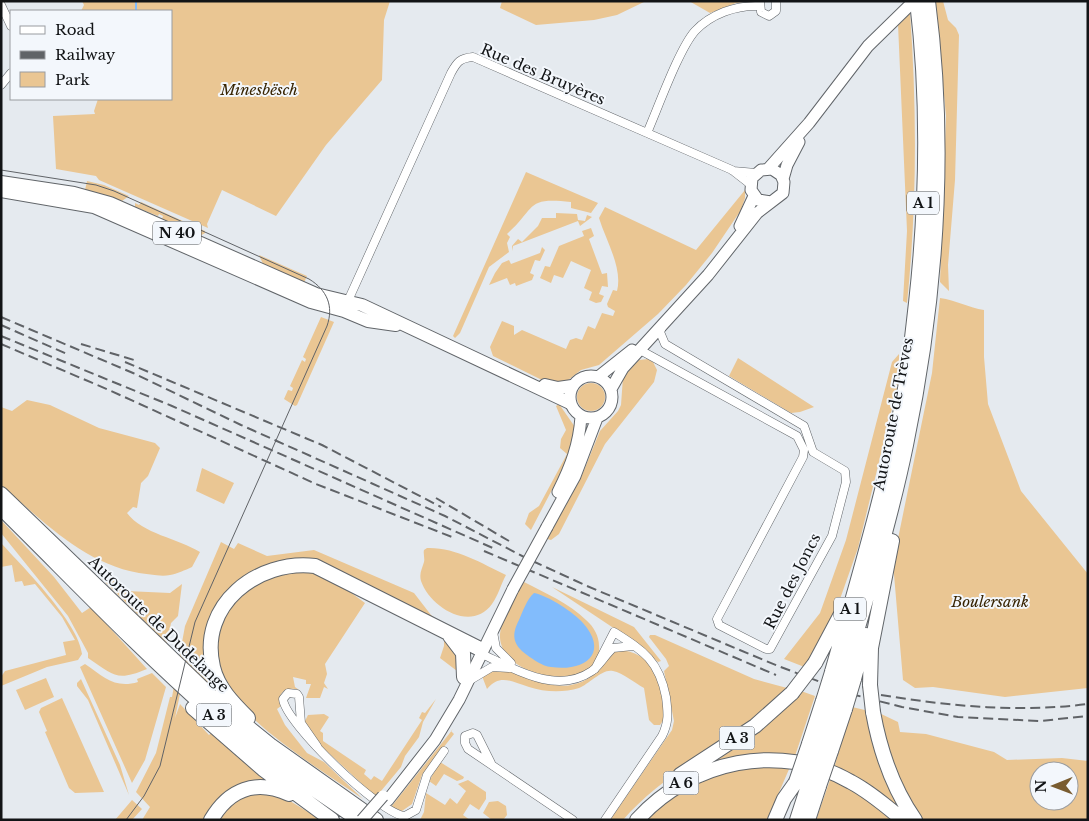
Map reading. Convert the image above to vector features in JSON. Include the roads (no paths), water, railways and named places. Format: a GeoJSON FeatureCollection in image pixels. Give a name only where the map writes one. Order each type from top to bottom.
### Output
{"type":"FeatureCollection","features":[{"type":"Feature","properties":{"kind":"highway","name":"Autoroute de Trèves"},"geometry":{"type":"LineString","coordinates":[[843,675],[868,546],[902,404],[920,270],[924,140],[915,1]]}},
{"type":"Feature","properties":{"kind":"highway","name":"Autoroute de Trèves"},"geometry":{"type":"LineString","coordinates":[[797,820],[834,705],[891,510],[906,447],[920,368],[932,270],[936,184],[936,101],[928,1]]}},
{"type":"Feature","properties":{"kind":"highway","name":"A 1"},"geometry":{"type":"LineString","coordinates":[[915,820],[900,796],[879,743],[872,712],[870,685],[871,648],[916,419],[920,368]]}},
{"type":"Feature","properties":{"kind":"highway","name":"Autoroute de Dudelange"},"geometry":{"type":"LineString","coordinates":[[1,494],[188,676],[244,726],[376,820]]}},
{"type":"Feature","properties":{"kind":"highway","name":"Autoroute de Dudelange"},"geometry":{"type":"LineString","coordinates":[[1,508],[126,634],[238,735],[360,820]]}},
{"type":"Feature","properties":{"kind":"highway","name":"A 3"},"geometry":{"type":"LineString","coordinates":[[629,820],[649,798],[755,726],[792,693],[815,662],[834,630],[868,546]]}},
{"type":"Feature","properties":{"kind":"highway","name":"A 3"},"geometry":{"type":"LineString","coordinates":[[291,760],[232,702],[220,684],[213,668],[211,646],[217,617],[225,603],[248,580],[287,565],[315,566],[480,651]]}},
{"type":"Feature","properties":{"kind":"highway","name":"A 1"},"geometry":{"type":"LineString","coordinates":[[808,820],[808,783],[843,675],[887,565]]}},
{"type":"Feature","properties":{"kind":"highway","name":"A 3"},"geometry":{"type":"LineString","coordinates":[[126,634],[150,665],[214,728],[263,769],[329,817]]}},
{"type":"Feature","properties":{"kind":"highway"},"geometry":{"type":"LineString","coordinates":[[450,635],[463,653],[466,679]]}},
{"type":"Feature","properties":{"kind":"highway","name":"A 6"},"geometry":{"type":"LineString","coordinates":[[637,820],[664,794],[688,779],[708,770],[755,760],[793,762],[836,774],[868,793],[903,820]]}},
{"type":"Feature","properties":{"kind":"highway","name":"Autoroute de Trèves"},"geometry":{"type":"LineString","coordinates":[[784,820],[808,783]]}},
{"type":"Feature","properties":{"kind":"highway"},"geometry":{"type":"LineString","coordinates":[[775,820],[784,799],[808,783]]}},
{"type":"Feature","properties":{"kind":"highway","name":"A 3"},"geometry":{"type":"LineString","coordinates":[[211,820],[223,804],[238,793],[248,788],[261,786],[288,793],[329,817]]}},
{"type":"Feature","properties":{"kind":"main road"},"geometry":{"type":"LineString","coordinates":[[729,248],[752,190],[756,173],[768,168],[778,159],[809,123],[850,68],[897,17],[915,1]]}},
{"type":"Feature","properties":{"kind":"main road"},"geometry":{"type":"LineString","coordinates":[[369,820],[386,798],[466,679],[510,588],[544,526],[575,476],[596,418],[608,410],[611,404],[611,390],[623,368],[661,324],[708,275],[757,213],[783,193],[783,179],[787,165],[809,123]]}},
{"type":"Feature","properties":{"kind":"main road"},"geometry":{"type":"LineString","coordinates":[[768,168],[777,171],[783,179]]}},
{"type":"Feature","properties":{"kind":"main road","name":"N 40"},"geometry":{"type":"LineString","coordinates":[[1,182],[74,193],[104,201],[346,306],[374,322],[407,326],[570,403]]}},
{"type":"Feature","properties":{"kind":"main road"},"geometry":{"type":"LineString","coordinates":[[752,190],[758,200],[771,202]]}},
{"type":"Feature","properties":{"kind":"main road","name":"N 40"},"geometry":{"type":"LineString","coordinates":[[1,191],[94,208],[311,302],[346,306]]}},
{"type":"Feature","properties":{"kind":"main road"},"geometry":{"type":"LineString","coordinates":[[596,418],[582,417],[572,408],[570,403],[572,386],[584,377],[598,377],[661,324]]}},
{"type":"Feature","properties":{"kind":"main road","name":"N 40"},"geometry":{"type":"LineString","coordinates":[[513,375],[553,387],[572,386]]}},
{"type":"Feature","properties":{"kind":"main road"},"geometry":{"type":"LineString","coordinates":[[598,377],[611,390]]}},
{"type":"Feature","properties":{"kind":"main road"},"geometry":{"type":"LineString","coordinates":[[544,526],[575,459],[580,440],[582,417]]}},
{"type":"Feature","properties":{"kind":"main road"},"geometry":{"type":"LineString","coordinates":[[480,651],[494,628],[510,588]]}},
{"type":"Feature","properties":{"kind":"main road"},"geometry":{"type":"LineString","coordinates":[[360,820],[386,798]]}},
{"type":"Feature","properties":{"kind":"street"},"geometry":{"type":"LineString","coordinates":[[648,133],[686,46],[696,31],[723,12],[737,8],[759,4],[763,14],[772,15],[778,8],[776,1]]}},
{"type":"Feature","properties":{"kind":"street"},"geometry":{"type":"LineString","coordinates":[[1,6],[10,24]]}},
{"type":"Feature","properties":{"kind":"street","name":"Rue des Bruyères"},"geometry":{"type":"LineString","coordinates":[[346,306],[451,73],[458,61],[464,58],[473,58],[732,170]]}},
{"type":"Feature","properties":{"kind":"street"},"geometry":{"type":"LineString","coordinates":[[1,85],[10,73]]}},
{"type":"Feature","properties":{"kind":"street"},"geometry":{"type":"LineString","coordinates":[[732,170],[756,173]]}},
{"type":"Feature","properties":{"kind":"street"},"geometry":{"type":"LineString","coordinates":[[732,170],[752,190]]}},
{"type":"Feature","properties":{"kind":"street"},"geometry":{"type":"LineString","coordinates":[[640,350],[667,363],[797,436],[804,426],[674,350],[662,340],[661,324]]}},
{"type":"Feature","properties":{"kind":"street"},"geometry":{"type":"LineString","coordinates":[[667,363],[674,350]]}},
{"type":"Feature","properties":{"kind":"street"},"geometry":{"type":"LineString","coordinates":[[679,370],[686,357]]}},
{"type":"Feature","properties":{"kind":"street"},"geometry":{"type":"LineString","coordinates":[[733,401],[740,389]]}},
{"type":"Feature","properties":{"kind":"street","name":"Rue des Joncs"},"geometry":{"type":"LineString","coordinates":[[797,436],[804,450],[803,457],[717,619],[719,625],[766,649],[774,646],[832,536],[846,482],[845,472],[841,467],[813,452],[804,426]]}},
{"type":"Feature","properties":{"kind":"street"},"geometry":{"type":"LineString","coordinates":[[494,628],[497,651],[521,670]]}},
{"type":"Feature","properties":{"kind":"street"},"geometry":{"type":"LineString","coordinates":[[595,669],[614,632],[649,657],[658,669],[663,684],[669,719],[662,736],[605,820]]}},
{"type":"Feature","properties":{"kind":"street"},"geometry":{"type":"LineString","coordinates":[[480,651],[539,678],[560,682],[579,678],[595,669],[613,648],[634,646]]}},
{"type":"Feature","properties":{"kind":"street"},"geometry":{"type":"LineString","coordinates":[[466,679],[492,668],[506,667],[521,670]]}},
{"type":"Feature","properties":{"kind":"street"},"geometry":{"type":"LineString","coordinates":[[317,746],[301,722],[299,697],[297,694],[288,693],[283,699],[284,706],[302,731],[317,746],[371,798],[390,811],[405,816],[416,810],[427,775],[444,752]]}},
{"type":"Feature","properties":{"kind":"street"},"geometry":{"type":"LineString","coordinates":[[491,763],[573,820]]}},
{"type":"Feature","properties":{"kind":"water"},"geometry":{"type":"Polygon","coordinates":[[[534,593],[540,594],[560,605],[574,614],[583,623],[591,634],[594,644],[590,659],[574,667],[551,667],[535,661],[522,651],[516,643],[514,635],[516,625],[525,605],[534,593]]]}},
{"type":"Feature","properties":{"kind":"waterway"},"geometry":{"type":"LineString","coordinates":[[136,1],[136,10]]}},
{"type":"Feature","properties":{"kind":"tram line"},"geometry":{"type":"LineString","coordinates":[[1,170],[96,185],[114,191],[309,279],[324,293],[329,305],[330,312],[327,326],[195,622],[160,766],[144,796],[126,820]]}},
{"type":"Feature","properties":{"kind":"railway"},"geometry":{"type":"LineString","coordinates":[[1,317],[133,373],[241,425],[445,516],[526,558],[587,586],[778,666],[855,695],[902,707],[958,717],[1040,721],[1088,716]]}},
{"type":"Feature","properties":{"kind":"railway"},"geometry":{"type":"LineString","coordinates":[[1,325],[67,354]]}},
{"type":"Feature","properties":{"kind":"railway"},"geometry":{"type":"LineString","coordinates":[[1,336],[172,406],[495,549]]}},
{"type":"Feature","properties":{"kind":"railway"},"geometry":{"type":"LineString","coordinates":[[1,344],[109,390],[316,484],[452,537]]}},
{"type":"Feature","properties":{"kind":"railway"},"geometry":{"type":"LineString","coordinates":[[81,344],[134,360]]}},
{"type":"Feature","properties":{"kind":"railway"},"geometry":{"type":"LineString","coordinates":[[125,362],[322,445],[441,507]]}},
{"type":"Feature","properties":{"kind":"railway"},"geometry":{"type":"LineString","coordinates":[[436,498],[509,541]]}},
{"type":"Feature","properties":{"kind":"railway"},"geometry":{"type":"LineString","coordinates":[[484,551],[776,675]]}},
{"type":"Feature","properties":{"kind":"railway"},"geometry":{"type":"LineString","coordinates":[[881,695],[984,707],[1036,708],[1088,704]]}},
{"type":"Feature","properties":{"kind":"park label","name":"Minesbësch"},"geometry":{"type":"Point","coordinates":[259,89]}},
{"type":"Feature","properties":{"kind":"park label","name":"Boulersank"},"geometry":{"type":"Point","coordinates":[990,601]}}]}
